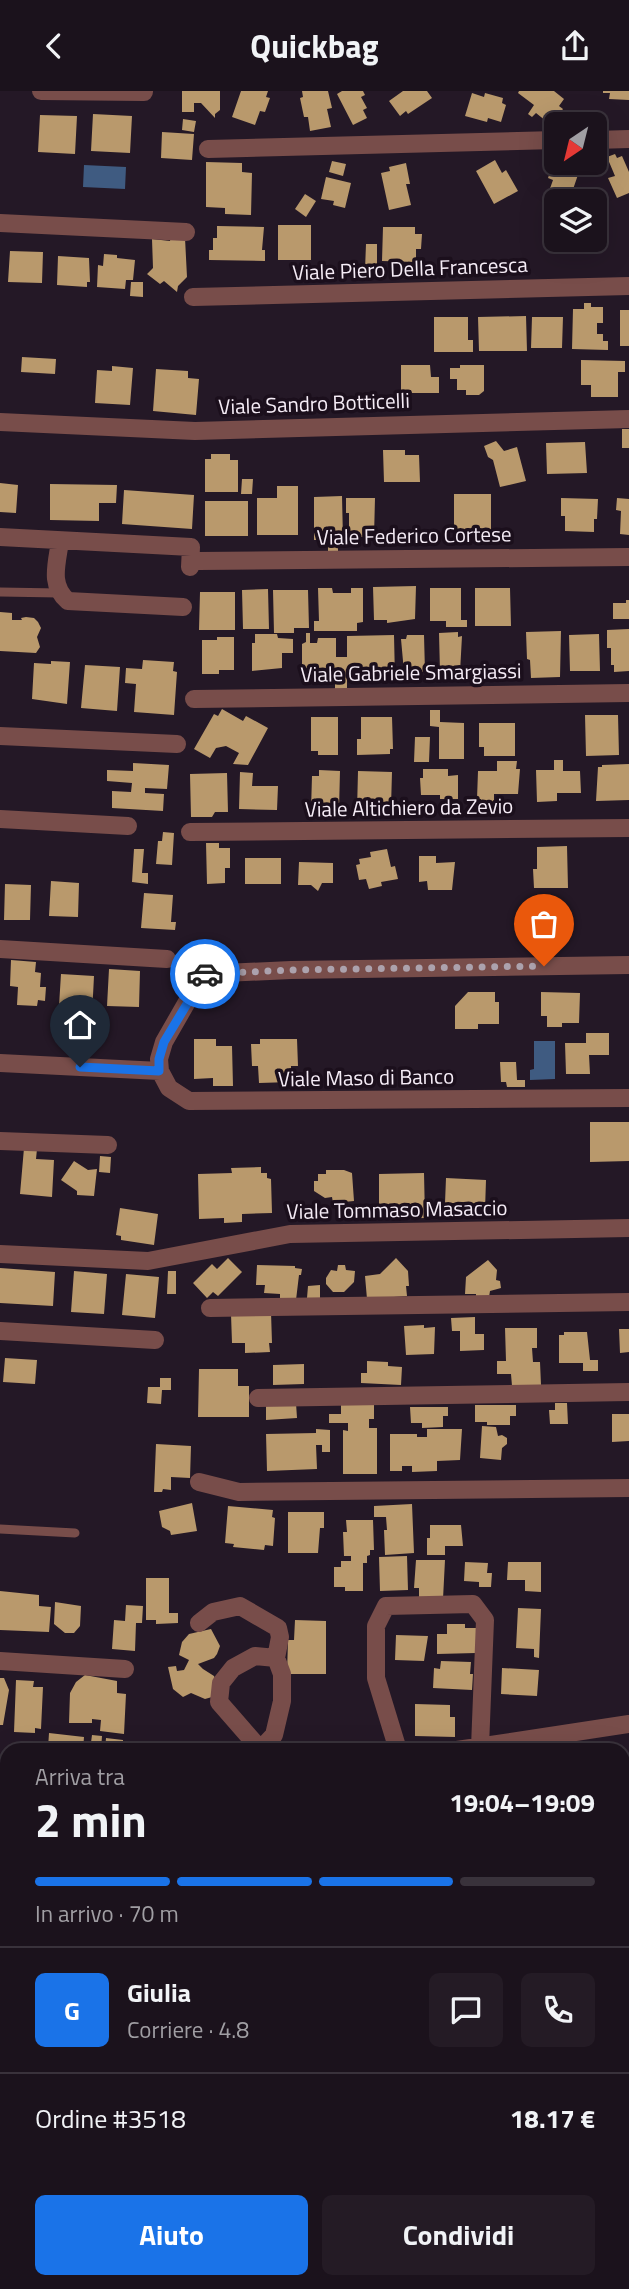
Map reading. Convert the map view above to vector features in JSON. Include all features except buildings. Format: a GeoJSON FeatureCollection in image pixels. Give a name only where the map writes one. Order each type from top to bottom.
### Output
{"type":"FeatureCollection","features":[{"type":"Feature","properties":{"kind":"street"},"geometry":{"type":"LineString","coordinates":[[41,91],[144,92]]}},
{"type":"Feature","properties":{"kind":"street"},"geometry":{"type":"LineString","coordinates":[[607,139],[629,139]]}},
{"type":"Feature","properties":{"kind":"street"},"geometry":{"type":"LineString","coordinates":[[208,149],[544,141]]}},
{"type":"Feature","properties":{"kind":"street"},"geometry":{"type":"LineString","coordinates":[[0,223],[186,232]]}},
{"type":"Feature","properties":{"kind":"street","name":"Viale Piero Della Francesca"},"geometry":{"type":"LineString","coordinates":[[193,297],[629,286]]}},
{"type":"Feature","properties":{"kind":"street","name":"Viale Sandro Botticelli"},"geometry":{"type":"LineString","coordinates":[[0,422],[195,431],[629,419]]}},
{"type":"Feature","properties":{"kind":"street"},"geometry":{"type":"LineString","coordinates":[[0,537],[60,541],[55,581],[59,593],[68,601],[183,607]]}},
{"type":"Feature","properties":{"kind":"street","name":"Viale Federico Cortese"},"geometry":{"type":"LineString","coordinates":[[60,541],[191,547],[194,564],[629,557]]}},
{"type":"Feature","properties":{"kind":"street","name":"Viale Gabriele Smargiassi"},"geometry":{"type":"LineString","coordinates":[[194,699],[629,693]]}},
{"type":"Feature","properties":{"kind":"street"},"geometry":{"type":"LineString","coordinates":[[0,736],[177,744]]}},
{"type":"Feature","properties":{"kind":"street"},"geometry":{"type":"LineString","coordinates":[[0,819],[128,826]]}},
{"type":"Feature","properties":{"kind":"street","name":"Viale Altichiero da Zevio"},"geometry":{"type":"LineString","coordinates":[[190,832],[629,828]]}},
{"type":"Feature","properties":{"kind":"street"},"geometry":{"type":"LineString","coordinates":[[0,949],[167,959]]}},
{"type":"Feature","properties":{"kind":"street"},"geometry":{"type":"LineString","coordinates":[[0,1063],[159,1071],[160,1050],[203,974],[291,970],[629,965]]}},
{"type":"Feature","properties":{"kind":"street","name":"Viale Maso di Banco"},"geometry":{"type":"LineString","coordinates":[[159,1071],[169,1088],[189,1101],[629,1098]]}},
{"type":"Feature","properties":{"kind":"street"},"geometry":{"type":"LineString","coordinates":[[0,1140],[108,1145]]}},
{"type":"Feature","properties":{"kind":"street","name":"Viale Tommaso Masaccio"},"geometry":{"type":"LineString","coordinates":[[0,1254],[148,1261],[290,1234],[629,1229]]}},
{"type":"Feature","properties":{"kind":"street"},"geometry":{"type":"LineString","coordinates":[[210,1308],[629,1302]]}},
{"type":"Feature","properties":{"kind":"street"},"geometry":{"type":"LineString","coordinates":[[0,1331],[155,1340]]}},
{"type":"Feature","properties":{"kind":"street"},"geometry":{"type":"LineString","coordinates":[[258,1398],[629,1392]]}},
{"type":"Feature","properties":{"kind":"street"},"geometry":{"type":"LineString","coordinates":[[199,1482],[239,1492],[629,1488]]}},
{"type":"Feature","properties":{"kind":"street"},"geometry":{"type":"LineString","coordinates":[[396,1743],[376,1678],[376,1626],[386,1606],[472,1604],[485,1619],[480,1743]]}},
{"type":"Feature","properties":{"kind":"street"},"geometry":{"type":"LineString","coordinates":[[199,1623],[213,1612],[240,1606],[278,1627],[280,1637],[276,1658],[282,1674],[282,1701],[274,1735],[266,1743]]}},
{"type":"Feature","properties":{"kind":"street"},"geometry":{"type":"LineString","coordinates":[[255,1743],[219,1702],[221,1683],[233,1668],[255,1656],[276,1658]]}},
{"type":"Feature","properties":{"kind":"street"},"geometry":{"type":"LineString","coordinates":[[0,1661],[125,1669]]}},
{"type":"Feature","properties":{"kind":"street"},"geometry":{"type":"LineString","coordinates":[[534,1743],[629,1724]]}},
{"type":"Feature","properties":{"kind":"street"},"geometry":{"type":"LineString","coordinates":[[569,1743],[575,1733]]}},
{"type":"Feature","properties":{"kind":"lane"},"geometry":{"type":"LineString","coordinates":[[0,592],[59,593]]}},
{"type":"Feature","properties":{"kind":"lane"},"geometry":{"type":"LineString","coordinates":[[0,1529],[75,1533]]}},
{"type":"Feature","properties":{"kind":"water"},"geometry":{"type":"Polygon","coordinates":[[[84,165],[126,167],[125,189],[83,187],[84,165]]]}},
{"type":"Feature","properties":{"kind":"water"},"geometry":{"type":"Polygon","coordinates":[[[534,1041],[555,1041],[555,1079],[530,1080],[530,1070],[534,1069],[534,1041]]]}},
{"type":"Feature","properties":{"kind":"way so far"},"geometry":{"type":"LineString","coordinates":[[205,974],[544,966]]}},
{"type":"Feature","properties":{"kind":"route"},"geometry":{"type":"LineString","coordinates":[[80,1067],[159,1071],[160,1050],[205,974]]}}]}
